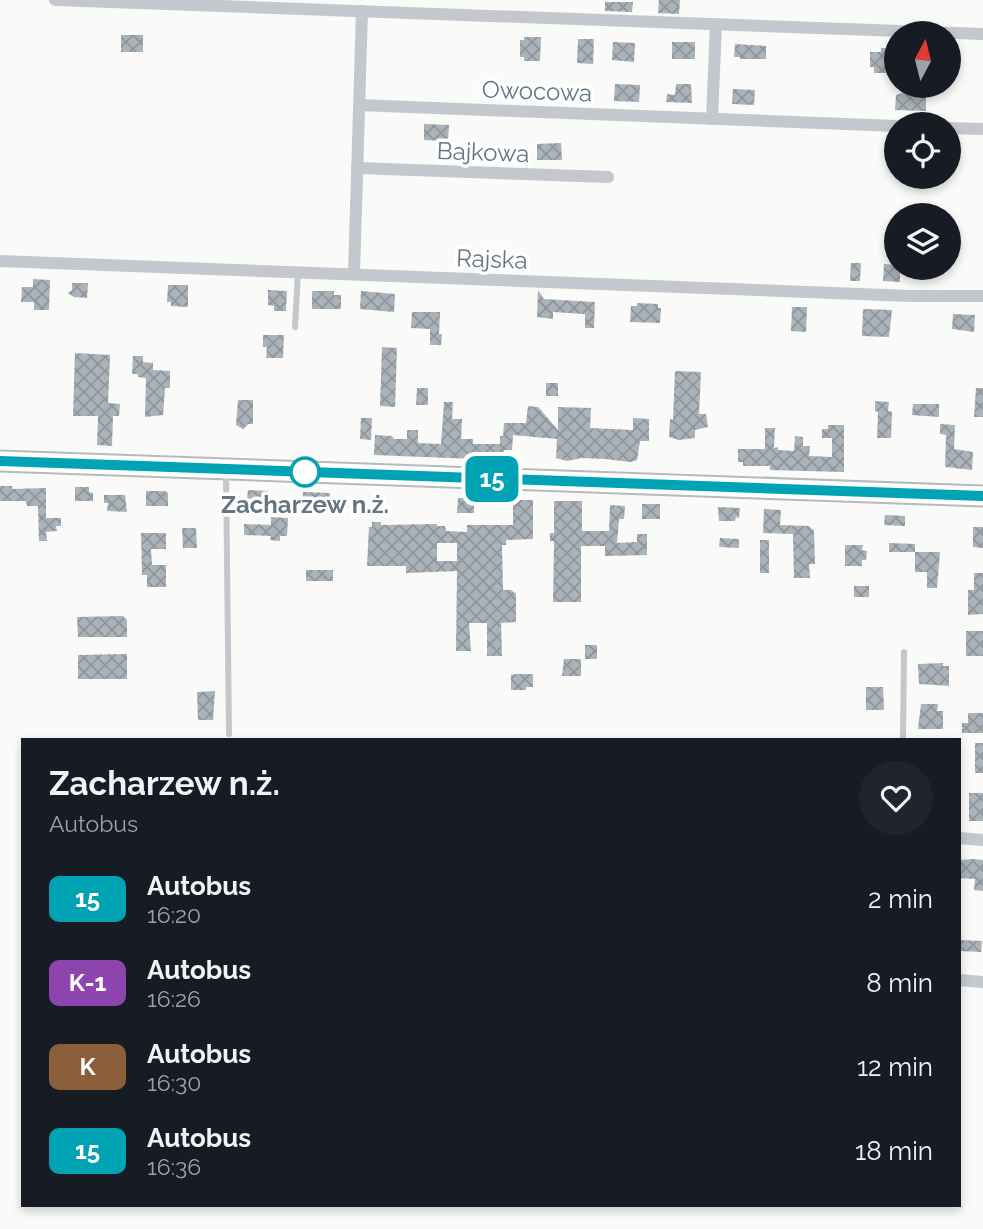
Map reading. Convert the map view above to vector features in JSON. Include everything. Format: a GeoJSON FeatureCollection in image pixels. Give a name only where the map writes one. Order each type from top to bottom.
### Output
{"type":"FeatureCollection","features":[{"type":"Feature","properties":{"kind":"main road"},"geometry":{"type":"LineString","coordinates":[[0,461],[983,496]]}},
{"type":"Feature","properties":{"kind":"street"},"geometry":{"type":"LineString","coordinates":[[55,0],[983,34]]}},
{"type":"Feature","properties":{"kind":"street"},"geometry":{"type":"LineString","coordinates":[[354,274],[362,11]]}},
{"type":"Feature","properties":{"kind":"street"},"geometry":{"type":"LineString","coordinates":[[712,119],[716,24]]}},
{"type":"Feature","properties":{"kind":"street","name":"Owocowa"},"geometry":{"type":"LineString","coordinates":[[359,105],[884,126]]}},
{"type":"Feature","properties":{"kind":"street"},"geometry":{"type":"LineString","coordinates":[[961,128],[983,129]]}},
{"type":"Feature","properties":{"kind":"street","name":"Bajkowa"},"geometry":{"type":"LineString","coordinates":[[357,168],[608,177]]}},
{"type":"Feature","properties":{"kind":"street","name":"Rajska"},"geometry":{"type":"LineString","coordinates":[[0,261],[911,296],[983,296]]}},
{"type":"Feature","properties":{"kind":"street"},"geometry":{"type":"LineString","coordinates":[[961,838],[983,840]]}},
{"type":"Feature","properties":{"kind":"street"},"geometry":{"type":"LineString","coordinates":[[961,980],[983,982]]}},
{"type":"Feature","properties":{"kind":"lane"},"geometry":{"type":"LineString","coordinates":[[295,327],[298,272]]}},
{"type":"Feature","properties":{"kind":"lane"},"geometry":{"type":"LineString","coordinates":[[226,469],[229,734]]}},
{"type":"Feature","properties":{"kind":"lane"},"geometry":{"type":"LineString","coordinates":[[903,738],[904,652]]}},
{"type":"Feature","properties":{"kind":"building"},"geometry":{"type":"Polygon","coordinates":[[[659,0],[680,0],[679,14],[658,13],[659,0]]]}},
{"type":"Feature","properties":{"kind":"building"},"geometry":{"type":"Polygon","coordinates":[[[605,2],[633,2],[632,12],[605,11],[605,2]]]}},
{"type":"Feature","properties":{"kind":"building"},"geometry":{"type":"Polygon","coordinates":[[[121,35],[143,35],[143,52],[121,52],[121,35]]]}},
{"type":"Feature","properties":{"kind":"building"},"geometry":{"type":"Polygon","coordinates":[[[524,37],[541,37],[540,61],[524,61],[524,57],[520,57],[520,40],[524,40],[524,37]]]}},
{"type":"Feature","properties":{"kind":"building"},"geometry":{"type":"Polygon","coordinates":[[[578,39],[594,39],[593,64],[577,63],[578,39]]]}},
{"type":"Feature","properties":{"kind":"building"},"geometry":{"type":"Polygon","coordinates":[[[613,42],[635,43],[634,62],[612,60],[613,42]]]}},
{"type":"Feature","properties":{"kind":"building"},"geometry":{"type":"Polygon","coordinates":[[[672,42],[695,42],[695,59],[672,59],[672,42]]]}},
{"type":"Feature","properties":{"kind":"building"},"geometry":{"type":"Polygon","coordinates":[[[735,44],[766,46],[766,59],[734,57],[735,44]]]}},
{"type":"Feature","properties":{"kind":"building"},"geometry":{"type":"Polygon","coordinates":[[[881,48],[884,48],[884,73],[874,73],[874,67],[870,67],[870,52],[881,52],[881,48]]]}},
{"type":"Feature","properties":{"kind":"building"},"geometry":{"type":"Polygon","coordinates":[[[615,84],[640,85],[639,102],[614,101],[615,84]]]}},
{"type":"Feature","properties":{"kind":"building"},"geometry":{"type":"Polygon","coordinates":[[[676,84],[691,84],[692,103],[666,102],[667,94],[675,95],[676,84]]]}},
{"type":"Feature","properties":{"kind":"building"},"geometry":{"type":"Polygon","coordinates":[[[560,85],[581,87],[581,100],[559,99],[560,85]]]}},
{"type":"Feature","properties":{"kind":"building"},"geometry":{"type":"Polygon","coordinates":[[[733,89],[755,90],[754,105],[732,104],[733,89]]]}},
{"type":"Feature","properties":{"kind":"building"},"geometry":{"type":"Polygon","coordinates":[[[896,98],[926,98],[926,111],[895,110],[896,98]]]}},
{"type":"Feature","properties":{"kind":"building"},"geometry":{"type":"Polygon","coordinates":[[[424,124],[449,125],[448,141],[424,140],[424,124]]]}},
{"type":"Feature","properties":{"kind":"building"},"geometry":{"type":"Polygon","coordinates":[[[561,143],[562,160],[537,160],[537,144],[561,143]]]}},
{"type":"Feature","properties":{"kind":"building"},"geometry":{"type":"Polygon","coordinates":[[[851,263],[861,263],[860,281],[850,281],[851,263]]]}},
{"type":"Feature","properties":{"kind":"building"},"geometry":{"type":"Polygon","coordinates":[[[884,264],[884,280],[900,282],[883,281],[884,264]]]}},
{"type":"Feature","properties":{"kind":"building"},"geometry":{"type":"Polygon","coordinates":[[[33,279],[50,280],[49,310],[34,310],[34,302],[21,302],[22,287],[33,287],[33,279]]]}},
{"type":"Feature","properties":{"kind":"building"},"geometry":{"type":"Polygon","coordinates":[[[72,283],[88,283],[87,298],[74,297],[68,293],[72,290],[72,283]]]}},
{"type":"Feature","properties":{"kind":"building"},"geometry":{"type":"Polygon","coordinates":[[[168,285],[188,285],[188,307],[171,306],[171,302],[167,302],[168,285]]]}},
{"type":"Feature","properties":{"kind":"building"},"geometry":{"type":"Polygon","coordinates":[[[268,290],[287,291],[286,311],[274,311],[274,306],[268,305],[268,290]]]}},
{"type":"Feature","properties":{"kind":"building"},"geometry":{"type":"Polygon","coordinates":[[[538,290],[544,299],[595,302],[594,328],[585,328],[585,314],[553,312],[553,319],[537,317],[538,290]]]}},
{"type":"Feature","properties":{"kind":"building"},"geometry":{"type":"Polygon","coordinates":[[[312,291],[334,291],[334,295],[341,295],[341,309],[312,309],[312,291]]]}},
{"type":"Feature","properties":{"kind":"building"},"geometry":{"type":"Polygon","coordinates":[[[361,291],[395,294],[394,312],[360,309],[361,291]]]}},
{"type":"Feature","properties":{"kind":"building"},"geometry":{"type":"Polygon","coordinates":[[[637,303],[658,304],[658,308],[661,308],[660,323],[630,322],[631,306],[637,306],[637,303]]]}},
{"type":"Feature","properties":{"kind":"building"},"geometry":{"type":"Polygon","coordinates":[[[792,307],[807,307],[806,332],[791,331],[792,307]]]}},
{"type":"Feature","properties":{"kind":"building"},"geometry":{"type":"Polygon","coordinates":[[[863,309],[892,310],[889,337],[862,336],[863,309]]]}},
{"type":"Feature","properties":{"kind":"building"},"geometry":{"type":"Polygon","coordinates":[[[412,312],[440,312],[441,345],[430,345],[430,329],[411,328],[412,312]]]}},
{"type":"Feature","properties":{"kind":"building"},"geometry":{"type":"Polygon","coordinates":[[[953,314],[975,315],[974,332],[952,329],[953,314]]]}},
{"type":"Feature","properties":{"kind":"building"},"geometry":{"type":"Polygon","coordinates":[[[263,335],[284,335],[283,358],[266,358],[267,347],[263,347],[263,335]]]}},
{"type":"Feature","properties":{"kind":"building"},"geometry":{"type":"Polygon","coordinates":[[[382,347],[397,348],[395,407],[380,406],[382,347]]]}},
{"type":"Feature","properties":{"kind":"building"},"geometry":{"type":"Polygon","coordinates":[[[75,353],[110,355],[108,403],[120,404],[119,416],[113,416],[112,446],[97,445],[98,416],[73,416],[75,353]]]}},
{"type":"Feature","properties":{"kind":"building"},"geometry":{"type":"Polygon","coordinates":[[[133,356],[143,356],[143,362],[153,363],[153,370],[170,371],[170,388],[165,388],[163,415],[145,417],[146,378],[132,374],[133,356]]]}},
{"type":"Feature","properties":{"kind":"building"},"geometry":{"type":"Polygon","coordinates":[[[675,371],[701,372],[699,414],[706,414],[708,427],[695,430],[695,438],[679,440],[669,437],[670,419],[673,420],[675,371]]]}},
{"type":"Feature","properties":{"kind":"building"},"geometry":{"type":"Polygon","coordinates":[[[546,383],[558,383],[558,396],[546,396],[546,383]]]}},
{"type":"Feature","properties":{"kind":"building"},"geometry":{"type":"Polygon","coordinates":[[[417,388],[428,388],[428,405],[416,405],[417,388]]]}},
{"type":"Feature","properties":{"kind":"building"},"geometry":{"type":"Polygon","coordinates":[[[976,388],[983,388],[983,417],[974,417],[976,388]]]}},
{"type":"Feature","properties":{"kind":"building"},"geometry":{"type":"Polygon","coordinates":[[[238,400],[253,400],[253,424],[248,424],[243,429],[236,425],[238,400]]]}},
{"type":"Feature","properties":{"kind":"building"},"geometry":{"type":"Polygon","coordinates":[[[875,401],[889,402],[888,411],[892,412],[891,438],[877,438],[878,412],[875,411],[875,401]]]}},
{"type":"Feature","properties":{"kind":"building"},"geometry":{"type":"Polygon","coordinates":[[[444,402],[453,402],[452,419],[462,419],[461,439],[473,439],[473,444],[500,444],[504,423],[526,423],[528,406],[538,407],[558,430],[558,407],[591,408],[590,428],[633,430],[633,418],[649,419],[649,441],[640,441],[637,460],[631,462],[581,458],[567,461],[556,458],[557,439],[513,435],[512,450],[504,450],[501,460],[374,455],[375,435],[407,439],[407,430],[418,430],[418,443],[441,444],[444,402]]]}},
{"type":"Feature","properties":{"kind":"building"},"geometry":{"type":"Polygon","coordinates":[[[913,404],[939,404],[939,417],[912,415],[913,404]]]}},
{"type":"Feature","properties":{"kind":"building"},"geometry":{"type":"Polygon","coordinates":[[[361,418],[372,418],[371,440],[360,439],[361,418]]]}},
{"type":"Feature","properties":{"kind":"building"},"geometry":{"type":"Polygon","coordinates":[[[940,424],[955,425],[954,449],[973,452],[972,470],[945,467],[946,435],[940,434],[940,424]]]}},
{"type":"Feature","properties":{"kind":"building"},"geometry":{"type":"Polygon","coordinates":[[[828,425],[844,425],[844,472],[770,470],[770,466],[743,466],[743,462],[738,462],[738,449],[765,449],[765,428],[775,428],[774,448],[778,447],[778,450],[794,451],[795,436],[803,437],[803,446],[810,446],[809,456],[832,457],[832,438],[822,438],[822,429],[828,429],[828,425]]]}},
{"type":"Feature","properties":{"kind":"building"},"geometry":{"type":"Polygon","coordinates":[[[0,486],[12,486],[12,489],[46,488],[46,518],[61,518],[61,526],[56,526],[57,531],[46,532],[47,541],[39,541],[38,506],[27,506],[26,501],[0,501],[0,486]]]}},
{"type":"Feature","properties":{"kind":"building"},"geometry":{"type":"Polygon","coordinates":[[[75,487],[89,487],[89,492],[93,493],[93,501],[75,501],[75,487]]]}},
{"type":"Feature","properties":{"kind":"building"},"geometry":{"type":"Polygon","coordinates":[[[248,490],[268,491],[268,500],[247,499],[248,490]]]}},
{"type":"Feature","properties":{"kind":"building"},"geometry":{"type":"Polygon","coordinates":[[[146,491],[168,493],[168,506],[146,506],[146,491]]]}},
{"type":"Feature","properties":{"kind":"building"},"geometry":{"type":"Polygon","coordinates":[[[303,492],[330,493],[329,502],[303,501],[303,492]]]}},
{"type":"Feature","properties":{"kind":"building"},"geometry":{"type":"Polygon","coordinates":[[[104,495],[125,495],[127,512],[107,511],[108,503],[104,503],[104,495]]]}},
{"type":"Feature","properties":{"kind":"building"},"geometry":{"type":"Polygon","coordinates":[[[458,498],[474,498],[474,513],[457,513],[458,498]]]}},
{"type":"Feature","properties":{"kind":"building"},"geometry":{"type":"Polygon","coordinates":[[[513,500],[533,500],[533,539],[506,540],[506,545],[502,545],[503,590],[511,590],[516,594],[516,622],[501,623],[502,656],[487,656],[487,623],[469,623],[471,651],[456,651],[457,571],[406,573],[406,566],[367,566],[369,527],[372,527],[372,522],[381,522],[381,525],[437,524],[445,526],[446,531],[467,532],[467,525],[513,525],[513,500]],[[437,543],[437,561],[457,561],[457,543],[437,543]]]}},
{"type":"Feature","properties":{"kind":"building"},"geometry":{"type":"Polygon","coordinates":[[[554,501],[582,501],[582,531],[609,531],[610,505],[625,506],[624,519],[619,519],[617,543],[637,542],[637,534],[647,534],[647,555],[605,556],[605,546],[581,546],[581,602],[553,602],[554,541],[550,541],[550,533],[554,533],[554,501]]]}},
{"type":"Feature","properties":{"kind":"building"},"geometry":{"type":"Polygon","coordinates":[[[642,504],[660,504],[660,519],[642,519],[642,504]]]}},
{"type":"Feature","properties":{"kind":"building"},"geometry":{"type":"Polygon","coordinates":[[[718,507],[740,508],[739,518],[736,517],[735,521],[719,521],[718,507]]]}},
{"type":"Feature","properties":{"kind":"building"},"geometry":{"type":"Polygon","coordinates":[[[764,509],[781,510],[780,525],[809,526],[814,531],[815,564],[809,564],[810,578],[794,578],[793,534],[763,533],[764,509]]]}},
{"type":"Feature","properties":{"kind":"building"},"geometry":{"type":"Polygon","coordinates":[[[885,515],[905,516],[905,526],[884,525],[885,515]]]}},
{"type":"Feature","properties":{"kind":"building"},"geometry":{"type":"Polygon","coordinates":[[[271,517],[288,518],[287,536],[280,536],[280,541],[270,540],[271,536],[244,535],[244,524],[271,525],[271,517]]]}},
{"type":"Feature","properties":{"kind":"building"},"geometry":{"type":"Polygon","coordinates":[[[973,527],[983,527],[983,548],[973,547],[973,527]]]}},
{"type":"Feature","properties":{"kind":"building"},"geometry":{"type":"Polygon","coordinates":[[[182,528],[196,528],[197,548],[183,548],[182,528]]]}},
{"type":"Feature","properties":{"kind":"building"},"geometry":{"type":"Polygon","coordinates":[[[141,533],[166,533],[166,549],[151,549],[152,565],[166,565],[166,587],[147,587],[147,575],[142,575],[141,533]]]}},
{"type":"Feature","properties":{"kind":"building"},"geometry":{"type":"Polygon","coordinates":[[[720,538],[739,539],[739,548],[719,547],[720,538]]]}},
{"type":"Feature","properties":{"kind":"building"},"geometry":{"type":"Polygon","coordinates":[[[760,540],[769,540],[769,573],[760,573],[760,540]]]}},
{"type":"Feature","properties":{"kind":"building"},"geometry":{"type":"Polygon","coordinates":[[[889,543],[915,544],[915,552],[889,552],[889,543]]]}},
{"type":"Feature","properties":{"kind":"building"},"geometry":{"type":"Polygon","coordinates":[[[845,545],[863,545],[862,550],[867,551],[862,566],[845,566],[845,545]]]}},
{"type":"Feature","properties":{"kind":"building"},"geometry":{"type":"Polygon","coordinates":[[[915,552],[940,552],[937,588],[927,588],[927,572],[915,572],[915,552]]]}},
{"type":"Feature","properties":{"kind":"building"},"geometry":{"type":"Polygon","coordinates":[[[306,570],[333,570],[333,581],[306,581],[306,570]]]}},
{"type":"Feature","properties":{"kind":"building"},"geometry":{"type":"Polygon","coordinates":[[[974,573],[983,573],[983,614],[968,615],[968,590],[974,590],[974,573]]]}},
{"type":"Feature","properties":{"kind":"building"},"geometry":{"type":"Polygon","coordinates":[[[854,586],[869,586],[869,597],[854,597],[854,586]]]}},
{"type":"Feature","properties":{"kind":"building"},"geometry":{"type":"Polygon","coordinates":[[[123,616],[127,620],[127,637],[78,637],[77,617],[123,616]]]}},
{"type":"Feature","properties":{"kind":"building"},"geometry":{"type":"Polygon","coordinates":[[[966,631],[983,631],[983,656],[966,656],[966,631]]]}},
{"type":"Feature","properties":{"kind":"building"},"geometry":{"type":"Polygon","coordinates":[[[585,645],[597,645],[597,659],[585,659],[585,645]]]}},
{"type":"Feature","properties":{"kind":"building"},"geometry":{"type":"Polygon","coordinates":[[[127,654],[127,679],[78,679],[78,655],[127,654]]]}},
{"type":"Feature","properties":{"kind":"building"},"geometry":{"type":"Polygon","coordinates":[[[564,659],[581,659],[581,676],[562,676],[564,659]]]}},
{"type":"Feature","properties":{"kind":"building"},"geometry":{"type":"Polygon","coordinates":[[[943,663],[943,666],[949,666],[949,686],[919,684],[918,664],[943,663]]]}},
{"type":"Feature","properties":{"kind":"building"},"geometry":{"type":"Polygon","coordinates":[[[533,674],[533,687],[511,690],[511,675],[533,674]]]}},
{"type":"Feature","properties":{"kind":"building"},"geometry":{"type":"Polygon","coordinates":[[[866,687],[883,687],[884,710],[866,710],[866,687]]]}},
{"type":"Feature","properties":{"kind":"building"},"geometry":{"type":"Polygon","coordinates":[[[215,691],[213,720],[198,720],[197,692],[215,691]]]}},
{"type":"Feature","properties":{"kind":"building"},"geometry":{"type":"Polygon","coordinates":[[[921,704],[938,704],[937,711],[943,711],[943,729],[918,729],[921,704]]]}},
{"type":"Feature","properties":{"kind":"building"},"geometry":{"type":"Polygon","coordinates":[[[968,713],[983,713],[983,733],[962,733],[962,723],[968,723],[968,713]]]}},
{"type":"Feature","properties":{"kind":"building"},"geometry":{"type":"Polygon","coordinates":[[[975,743],[983,743],[983,773],[975,773],[975,743]]]}},
{"type":"Feature","properties":{"kind":"building"},"geometry":{"type":"Polygon","coordinates":[[[969,793],[983,793],[983,821],[969,821],[969,793]]]}},
{"type":"Feature","properties":{"kind":"building"},"geometry":{"type":"Polygon","coordinates":[[[961,860],[983,860],[983,891],[974,890],[975,879],[961,878],[961,860]]]}},
{"type":"Feature","properties":{"kind":"building"},"geometry":{"type":"Polygon","coordinates":[[[961,940],[982,941],[981,952],[961,951],[961,940]]]}},
{"type":"Feature","properties":{"kind":"bus line","name":"15"},"geometry":{"type":"LineString","coordinates":[[0,461],[983,496]]}},
{"type":"Feature","properties":{"kind":"place","name":"Zacharzew n.ż."},"geometry":{"type":"Point","coordinates":[305,472]}}]}
